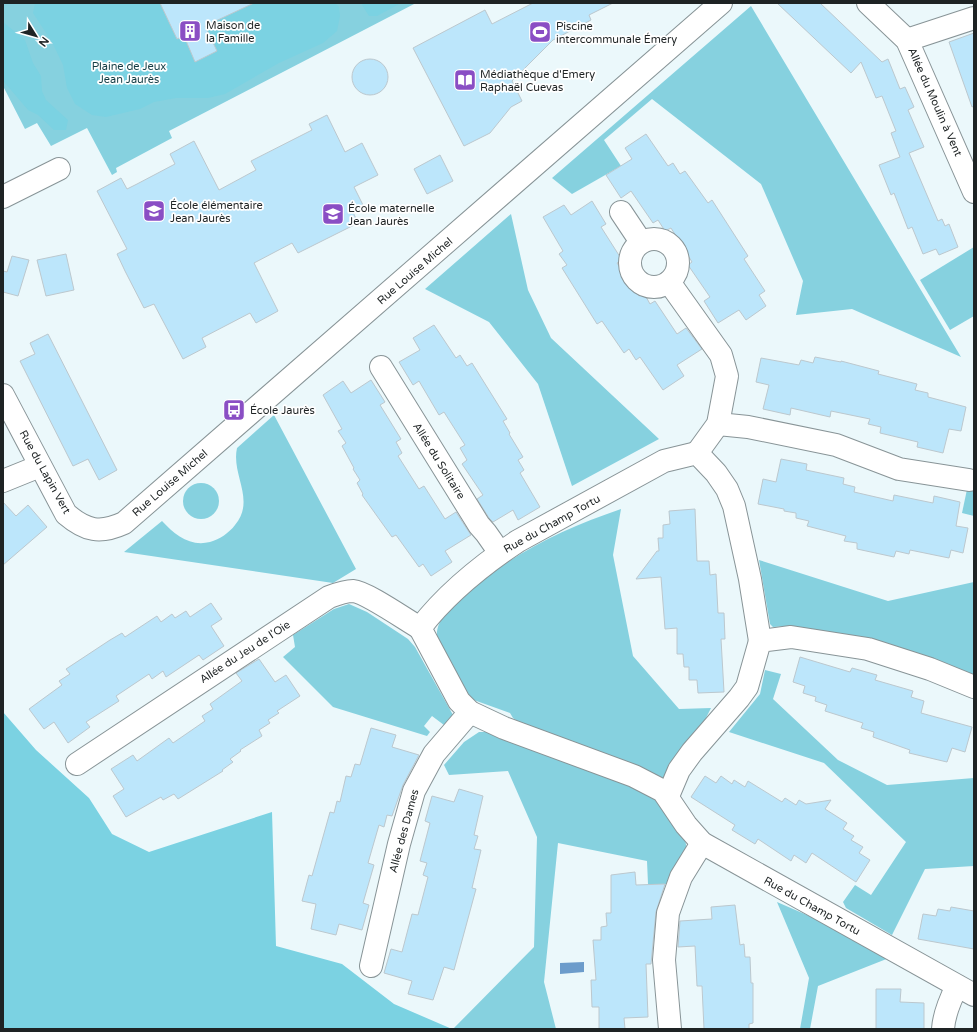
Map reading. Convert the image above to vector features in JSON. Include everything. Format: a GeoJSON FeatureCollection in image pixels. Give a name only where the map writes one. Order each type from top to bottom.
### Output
{"type":"FeatureCollection","features":[{"type":"Feature","properties":{"kind":"street","name":"Rue Louise Michel"},"geometry":{"type":"LineString","coordinates":[[104,530],[116,527],[130,518],[721,3]]}},
{"type":"Feature","properties":{"kind":"street","name":"Allée du Moulin à Vent"},"geometry":{"type":"LineString","coordinates":[[868,3],[907,40],[974,192]]}},
{"type":"Feature","properties":{"kind":"street"},"geometry":{"type":"LineString","coordinates":[[907,40],[974,18]]}},
{"type":"Feature","properties":{"kind":"street"},"geometry":{"type":"LineString","coordinates":[[3,197],[58,169]]}},
{"type":"Feature","properties":{"kind":"street"},"geometry":{"type":"LineString","coordinates":[[621,212],[641,242]]}},
{"type":"Feature","properties":{"kind":"street"},"geometry":{"type":"LineString","coordinates":[[657,239],[671,246],[678,260],[676,272],[668,282],[662,285],[647,286],[634,276],[630,262],[632,254],[641,242],[657,239]]}},
{"type":"Feature","properties":{"kind":"street"},"geometry":{"type":"LineString","coordinates":[[668,282],[720,356],[726,367],[727,376],[718,424],[697,453],[716,473],[727,489],[734,506],[750,579],[760,641],[747,687],[692,752],[679,770],[668,796]]}},
{"type":"Feature","properties":{"kind":"street","name":"Allée du Solitaire"},"geometry":{"type":"LineString","coordinates":[[381,367],[479,525],[500,553]]}},
{"type":"Feature","properties":{"kind":"street","name":"Rue du Lapin Vert"},"geometry":{"type":"LineString","coordinates":[[3,394],[66,514],[79,525],[91,529],[104,530]]}},
{"type":"Feature","properties":{"kind":"street"},"geometry":{"type":"LineString","coordinates":[[718,424],[748,427],[836,445],[899,470],[969,480]]}},
{"type":"Feature","properties":{"kind":"street","name":"Rue du Champ Tortu"},"geometry":{"type":"LineString","coordinates":[[697,453],[664,461],[500,553],[435,608],[420,628],[459,701],[470,712],[504,728],[634,776],[663,791],[668,796],[686,825],[702,843],[966,991]]}},
{"type":"Feature","properties":{"kind":"street"},"geometry":{"type":"LineString","coordinates":[[3,481],[40,466]]}},
{"type":"Feature","properties":{"kind":"street","name":"Allée du Jeu de l'Oie"},"geometry":{"type":"LineString","coordinates":[[77,764],[329,597],[354,591],[366,594],[420,628]]}},
{"type":"Feature","properties":{"kind":"street"},"geometry":{"type":"LineString","coordinates":[[760,641],[791,637],[868,649],[930,669],[974,687]]}},
{"type":"Feature","properties":{"kind":"street","name":"Allée des Dames"},"geometry":{"type":"LineString","coordinates":[[372,966],[399,844],[414,791],[434,754],[470,712]]}},
{"type":"Feature","properties":{"kind":"street"},"geometry":{"type":"LineString","coordinates":[[670,1029],[664,960],[668,913],[681,877],[702,843]]}},
{"type":"Feature","properties":{"kind":"street"},"geometry":{"type":"LineString","coordinates":[[943,1029],[943,1020],[949,1002],[966,991]]}},
{"type":"Feature","properties":{"kind":"green space","name":"Plaine de Jeux Jean Jaurès"},"geometry":{"type":"Polygon","coordinates":[[[3,3],[416,3],[169,131],[172,138],[116,168],[117,172],[112,175],[87,128],[51,146],[37,123],[25,129],[3,86],[3,3]]]}},
{"type":"Feature","properties":{"kind":"green space","name":"Plaine de Jeux Jean Jaurès"},"geometry":{"type":"Polygon","coordinates":[[[35,3],[335,3],[339,7],[340,16],[337,31],[323,43],[279,63],[225,94],[208,98],[176,98],[154,102],[140,109],[106,117],[92,115],[75,104],[67,88],[63,65],[52,42],[33,13],[35,3]]]}},
{"type":"Feature","properties":{"kind":"green space"},"geometry":{"type":"Polygon","coordinates":[[[363,3],[401,3],[377,16],[369,16],[362,5],[363,3]]]}},
{"type":"Feature","properties":{"kind":"green space"},"geometry":{"type":"Polygon","coordinates":[[[751,6],[961,357],[852,309],[796,315],[803,281],[761,184],[652,99],[604,140],[621,166],[572,194],[552,178],[751,6]]]}},
{"type":"Feature","properties":{"kind":"green space"},"geometry":{"type":"Polygon","coordinates":[[[3,22],[25,40],[33,63],[41,76],[42,91],[46,100],[68,120],[66,130],[54,130],[38,115],[28,110],[3,80],[3,22]]]}},
{"type":"Feature","properties":{"kind":"green space"},"geometry":{"type":"Polygon","coordinates":[[[511,214],[528,290],[551,338],[659,439],[572,486],[538,384],[489,322],[425,289],[511,214]]]}},
{"type":"Feature","properties":{"kind":"green space"},"geometry":{"type":"Polygon","coordinates":[[[974,247],[974,316],[950,330],[920,280],[974,247]]]}},
{"type":"Feature","properties":{"kind":"green space"},"geometry":{"type":"Polygon","coordinates":[[[274,415],[356,569],[333,583],[124,552],[162,521],[183,539],[196,543],[214,541],[230,531],[241,516],[243,506],[242,487],[237,468],[237,448],[274,415]]]}},
{"type":"Feature","properties":{"kind":"green space"},"geometry":{"type":"Polygon","coordinates":[[[974,467],[974,516],[962,513],[969,480],[974,467]]]}},
{"type":"Feature","properties":{"kind":"green space"},"geometry":{"type":"Polygon","coordinates":[[[205,483],[214,488],[218,494],[218,508],[214,514],[205,519],[197,519],[188,514],[184,508],[183,497],[188,488],[194,484],[205,483]]]}},
{"type":"Feature","properties":{"kind":"green space"},"geometry":{"type":"Polygon","coordinates":[[[621,509],[613,555],[633,656],[679,709],[711,708],[702,726],[665,780],[523,725],[513,718],[510,713],[471,699],[465,693],[448,664],[440,648],[437,636],[437,630],[444,615],[479,583],[497,569],[536,545],[556,535],[621,509]]]}},
{"type":"Feature","properties":{"kind":"green space"},"geometry":{"type":"Polygon","coordinates":[[[759,560],[888,601],[974,582],[974,679],[790,626],[773,627],[770,624],[759,560]]]}},
{"type":"Feature","properties":{"kind":"green space"},"geometry":{"type":"Polygon","coordinates":[[[349,604],[367,612],[408,639],[415,647],[453,715],[444,725],[432,716],[424,726],[430,732],[427,736],[333,707],[283,657],[295,647],[293,635],[334,609],[349,604]]]}},
{"type":"Feature","properties":{"kind":"green space"},"geometry":{"type":"Polygon","coordinates":[[[765,670],[781,674],[773,699],[838,760],[887,785],[974,778],[974,866],[925,869],[892,935],[846,908],[843,902],[855,885],[871,895],[906,842],[824,763],[729,732],[760,694],[765,670]]]}},
{"type":"Feature","properties":{"kind":"green space"},"geometry":{"type":"Polygon","coordinates":[[[3,712],[36,750],[89,798],[112,834],[149,852],[272,812],[276,946],[342,964],[394,1004],[452,1029],[3,1029],[3,712]]]}},
{"type":"Feature","properties":{"kind":"green space"},"geometry":{"type":"Polygon","coordinates":[[[479,732],[487,732],[628,784],[655,799],[685,839],[687,850],[683,859],[666,884],[648,884],[647,861],[558,843],[544,982],[556,1029],[453,1029],[534,947],[537,837],[508,771],[449,775],[444,765],[464,742],[479,732]]]}},
{"type":"Feature","properties":{"kind":"green space"},"geometry":{"type":"Polygon","coordinates":[[[777,902],[823,922],[889,958],[818,986],[810,1029],[800,1029],[809,978],[777,902]]]}},
{"type":"Feature","properties":{"kind":"shaded area"},"geometry":{"type":"Polygon","coordinates":[[[584,962],[584,972],[560,974],[560,963],[584,962]]]}},
{"type":"Feature","properties":{"kind":"building","name":"Maison de la Famille"},"geometry":{"type":"Polygon","coordinates":[[[160,3],[254,3],[205,26],[217,51],[195,62],[184,36],[177,39],[160,3]]]}},
{"type":"Feature","properties":{"kind":"building","name":"Médiathèque d'Emery Raphaël Cuevas"},"geometry":{"type":"Polygon","coordinates":[[[533,3],[613,3],[589,15],[591,20],[553,40],[512,81],[522,101],[511,107],[490,133],[464,146],[413,48],[485,10],[492,24],[533,3]]]}},
{"type":"Feature","properties":{"kind":"building"},"geometry":{"type":"Polygon","coordinates":[[[777,3],[820,3],[882,62],[888,59],[900,89],[905,87],[914,107],[908,110],[924,147],[909,153],[938,221],[942,219],[945,226],[949,224],[958,247],[939,255],[936,249],[923,254],[912,227],[908,229],[894,193],[891,195],[879,165],[900,157],[891,133],[896,131],[882,96],[876,98],[861,62],[851,73],[777,3]]]}},
{"type":"Feature","properties":{"kind":"building"},"geometry":{"type":"Polygon","coordinates":[[[974,33],[974,106],[972,107],[949,42],[974,33]]]}},
{"type":"Feature","properties":{"kind":"building"},"geometry":{"type":"Polygon","coordinates":[[[374,59],[383,64],[387,70],[387,84],[383,90],[374,95],[366,95],[357,90],[353,84],[352,73],[357,64],[363,60],[374,59]]]}},
{"type":"Feature","properties":{"kind":"building"},"geometry":{"type":"Polygon","coordinates":[[[327,115],[345,152],[362,143],[378,175],[354,187],[364,207],[353,212],[358,223],[298,253],[292,243],[254,263],[278,311],[256,323],[250,313],[202,338],[206,347],[183,359],[154,304],[144,308],[125,271],[117,254],[127,249],[97,191],[121,178],[127,189],[137,184],[175,164],[170,154],[194,141],[219,190],[256,170],[251,161],[312,130],[309,124],[327,115]]]}},
{"type":"Feature","properties":{"kind":"building"},"geometry":{"type":"Polygon","coordinates":[[[646,134],[668,166],[673,163],[680,174],[685,171],[708,203],[712,200],[748,256],[744,259],[765,291],[759,295],[766,306],[746,320],[739,310],[718,323],[704,301],[710,297],[688,265],[692,262],[671,228],[665,231],[658,220],[653,223],[631,191],[621,198],[606,175],[632,159],[625,148],[646,134]]]}},
{"type":"Feature","properties":{"kind":"building"},"geometry":{"type":"Polygon","coordinates":[[[440,155],[453,181],[427,194],[414,169],[440,155]]]}},
{"type":"Feature","properties":{"kind":"building"},"geometry":{"type":"Polygon","coordinates":[[[592,201],[606,224],[601,227],[622,260],[617,263],[639,296],[644,293],[650,304],[655,301],[677,334],[686,328],[702,349],[677,365],[684,376],[663,390],[640,357],[636,360],[629,349],[624,353],[602,321],[597,324],[562,268],[567,265],[559,254],[563,251],[543,217],[564,205],[571,215],[592,201]]]}},
{"type":"Feature","properties":{"kind":"building"},"geometry":{"type":"Polygon","coordinates":[[[66,254],[74,290],[46,296],[37,260],[66,254]]]}},
{"type":"Feature","properties":{"kind":"building"},"geometry":{"type":"Polygon","coordinates":[[[12,256],[29,260],[18,296],[3,292],[3,271],[7,272],[12,256]]]}},
{"type":"Feature","properties":{"kind":"building"},"geometry":{"type":"Polygon","coordinates":[[[434,325],[456,358],[460,355],[467,366],[472,363],[507,419],[503,421],[523,457],[518,460],[524,470],[520,473],[540,507],[518,520],[513,510],[493,522],[489,518],[477,499],[483,495],[462,464],[467,460],[460,448],[465,445],[444,412],[439,415],[419,381],[413,385],[399,362],[420,350],[413,338],[434,325]]]}},
{"type":"Feature","properties":{"kind":"building"},"geometry":{"type":"Polygon","coordinates":[[[48,334],[117,470],[99,480],[88,459],[73,466],[20,361],[35,354],[30,343],[48,334]]]}},
{"type":"Feature","properties":{"kind":"building"},"geometry":{"type":"Polygon","coordinates":[[[815,357],[841,361],[879,371],[878,374],[917,384],[915,390],[928,393],[928,397],[966,407],[961,431],[949,429],[943,453],[917,447],[918,442],[880,433],[881,427],[868,424],[870,419],[831,411],[830,417],[791,408],[790,415],[763,409],[769,385],[756,382],[761,358],[799,365],[801,360],[813,363],[815,357]]]}},
{"type":"Feature","properties":{"kind":"building"},"geometry":{"type":"Polygon","coordinates":[[[371,380],[385,402],[380,405],[401,439],[396,442],[402,453],[398,456],[419,489],[424,486],[445,519],[456,512],[471,535],[445,551],[452,562],[431,576],[423,564],[419,567],[396,535],[392,537],[362,495],[363,494],[357,483],[360,480],[342,446],[346,443],[338,431],[342,429],[323,395],[343,381],[351,393],[371,380]]]}},
{"type":"Feature","properties":{"kind":"building"},"geometry":{"type":"Polygon","coordinates":[[[781,459],[807,464],[806,470],[844,478],[843,484],[855,487],[854,492],[893,501],[894,495],[933,503],[934,496],[960,502],[956,526],[968,528],[963,553],[951,550],[949,558],[910,550],[909,554],[896,551],[894,557],[857,549],[857,543],[844,541],[846,536],[807,526],[809,521],[796,518],[796,513],[758,504],[763,479],[776,482],[781,459]]]}},
{"type":"Feature","properties":{"kind":"building"},"geometry":{"type":"Polygon","coordinates":[[[3,502],[16,516],[28,505],[47,527],[3,565],[3,502]]]}},
{"type":"Feature","properties":{"kind":"building"},"geometry":{"type":"Polygon","coordinates":[[[695,509],[697,561],[709,561],[710,575],[716,574],[718,613],[724,613],[725,639],[721,639],[724,692],[698,693],[697,680],[689,680],[689,667],[684,667],[683,654],[677,654],[677,628],[665,629],[661,577],[636,579],[657,551],[659,551],[658,538],[663,538],[663,525],[670,524],[669,511],[695,509]]]}},
{"type":"Feature","properties":{"kind":"building"},"geometry":{"type":"Polygon","coordinates":[[[211,603],[222,619],[211,626],[224,646],[203,660],[199,655],[166,677],[163,671],[152,679],[149,674],[116,696],[119,701],[86,722],[90,727],[68,743],[54,722],[44,729],[29,709],[62,685],[59,681],[70,674],[66,669],[122,633],[125,637],[157,616],[161,622],[172,614],[175,618],[186,611],[190,617],[211,603]]]}},
{"type":"Feature","properties":{"kind":"building"},"geometry":{"type":"Polygon","coordinates":[[[800,657],[850,672],[852,668],[877,675],[875,680],[913,691],[911,697],[924,701],[921,713],[972,727],[965,752],[952,748],[947,762],[909,753],[910,750],[873,737],[874,732],[861,728],[863,723],[825,711],[827,705],[815,701],[816,697],[803,693],[805,686],[793,682],[800,657]]]}},
{"type":"Feature","properties":{"kind":"building"},"geometry":{"type":"Polygon","coordinates":[[[259,659],[275,682],[286,675],[300,696],[277,711],[279,713],[268,720],[270,723],[259,730],[262,736],[240,750],[241,751],[230,759],[233,762],[222,770],[223,771],[178,799],[174,794],[163,800],[161,797],[126,817],[113,796],[124,789],[111,769],[133,755],[137,761],[169,738],[173,743],[205,721],[202,716],[213,709],[210,704],[242,681],[236,673],[259,659]]]}},
{"type":"Feature","properties":{"kind":"building"},"geometry":{"type":"Polygon","coordinates":[[[371,728],[396,735],[392,747],[419,755],[403,785],[392,816],[387,815],[384,827],[379,825],[368,863],[374,865],[363,903],[369,905],[362,930],[339,924],[336,935],[311,929],[316,904],[302,901],[309,875],[312,876],[330,812],[334,813],[337,801],[340,802],[346,776],[351,777],[355,764],[360,765],[371,728]]]}},
{"type":"Feature","properties":{"kind":"building"},"geometry":{"type":"Polygon","coordinates":[[[705,776],[716,783],[721,776],[732,784],[734,780],[745,787],[748,781],[782,802],[785,798],[796,805],[799,800],[806,804],[831,800],[825,809],[847,823],[843,829],[854,836],[851,840],[863,847],[859,853],[870,860],[856,882],[812,853],[806,863],[794,855],[791,861],[758,839],[755,844],[732,830],[735,825],[691,797],[705,776]]]}},
{"type":"Feature","properties":{"kind":"building"},"geometry":{"type":"Polygon","coordinates":[[[459,789],[483,796],[474,835],[478,836],[474,849],[481,850],[472,888],[476,889],[454,970],[444,967],[433,1000],[408,994],[412,981],[384,973],[391,949],[402,952],[412,914],[418,915],[428,877],[423,875],[427,863],[420,861],[430,823],[425,821],[432,796],[454,802],[459,789]]]}},
{"type":"Feature","properties":{"kind":"building"},"geometry":{"type":"Polygon","coordinates":[[[635,872],[636,885],[665,884],[656,912],[651,964],[646,964],[648,1017],[624,1018],[625,1029],[599,1029],[599,1007],[592,1007],[591,980],[596,980],[593,940],[601,940],[601,927],[607,926],[606,913],[611,913],[611,875],[635,872]]]}},
{"type":"Feature","properties":{"kind":"building"},"geometry":{"type":"Polygon","coordinates":[[[735,905],[740,945],[744,944],[745,957],[750,957],[751,983],[753,983],[753,1023],[749,1024],[749,1029],[704,1029],[702,986],[697,986],[695,946],[678,947],[680,921],[712,919],[711,907],[735,905]]]}},
{"type":"Feature","properties":{"kind":"building"},"geometry":{"type":"Polygon","coordinates":[[[951,907],[974,911],[974,949],[918,939],[923,914],[936,916],[938,909],[950,911],[951,907]]]}},
{"type":"Feature","properties":{"kind":"building"},"geometry":{"type":"Polygon","coordinates":[[[876,989],[901,989],[900,1002],[924,1003],[924,1029],[876,1029],[876,989]]]}},
{"type":"Feature","properties":{"kind":"place","name":"Maison de la Famille"},"geometry":{"type":"Point","coordinates":[190,31]}},
{"type":"Feature","properties":{"kind":"place","name":"Piscine intercommunale Émery"},"geometry":{"type":"Point","coordinates":[540,32]}},
{"type":"Feature","properties":{"kind":"place","name":"Médiathèque d'Emery Raphaël Cuevas"},"geometry":{"type":"Point","coordinates":[465,80]}},
{"type":"Feature","properties":{"kind":"place","name":"École élémentaire Jean Jaurès"},"geometry":{"type":"Point","coordinates":[154,211]}},
{"type":"Feature","properties":{"kind":"place","name":"École maternelle Jean Jaurès"},"geometry":{"type":"Point","coordinates":[333,214]}},
{"type":"Feature","properties":{"kind":"place","name":"École Jaurès"},"geometry":{"type":"Point","coordinates":[234,410]}}]}
